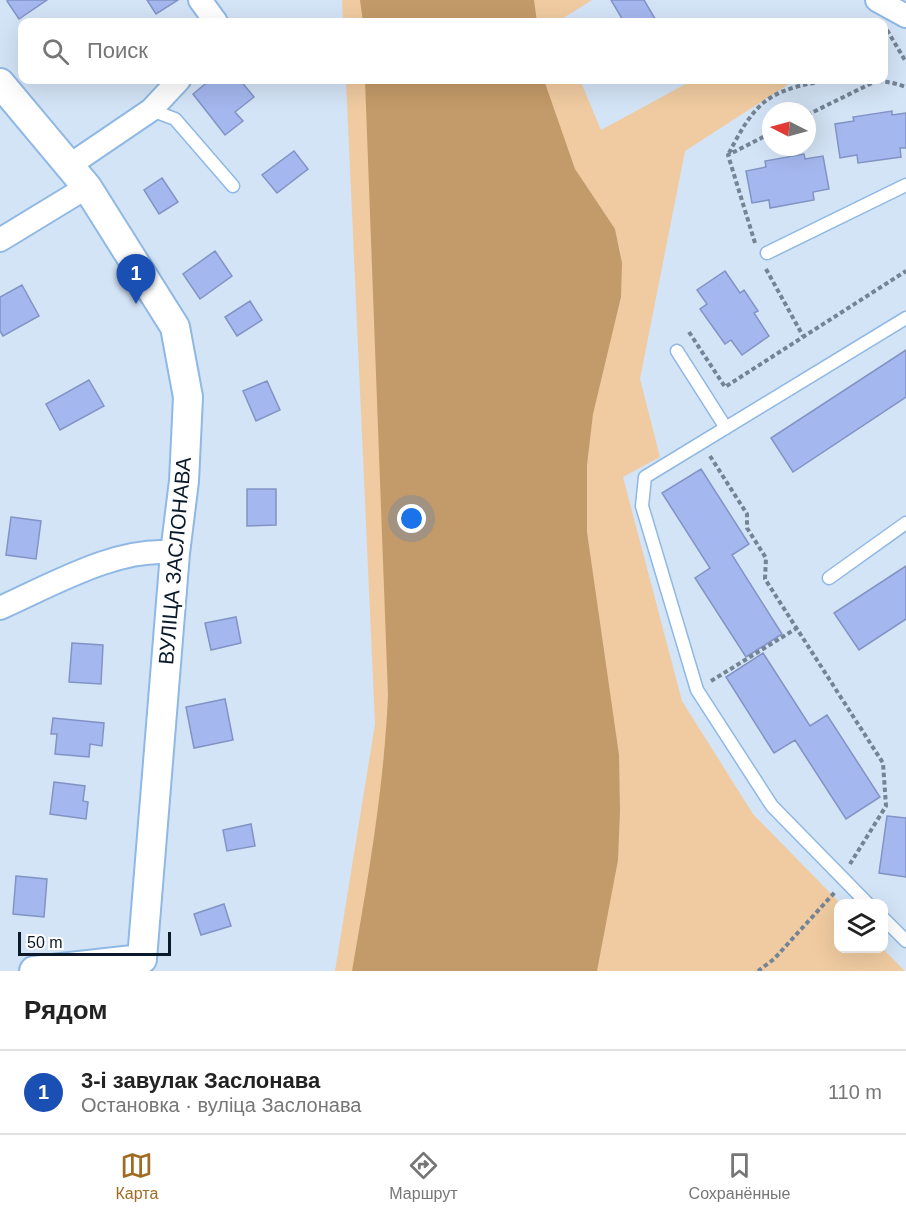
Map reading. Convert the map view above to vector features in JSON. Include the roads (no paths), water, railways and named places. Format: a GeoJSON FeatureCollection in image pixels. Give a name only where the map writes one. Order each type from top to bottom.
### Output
{"type":"FeatureCollection","features":[{"type":"Feature","properties":{"kind":"street"},"geometry":{"type":"LineString","coordinates":[[200,0],[213,18]]}},
{"type":"Feature","properties":{"kind":"street"},"geometry":{"type":"LineString","coordinates":[[877,0],[906,16]]}},
{"type":"Feature","properties":{"kind":"street","name":"ВУЛІЦА ЗАСЛОНАВА"},"geometry":{"type":"LineString","coordinates":[[0,83],[87,187],[175,327],[188,397],[184,481],[132,966]]}},
{"type":"Feature","properties":{"kind":"street"},"geometry":{"type":"LineString","coordinates":[[70,165],[151,110],[175,84]]}},
{"type":"Feature","properties":{"kind":"street"},"geometry":{"type":"LineString","coordinates":[[0,240],[87,187]]}},
{"type":"Feature","properties":{"kind":"street"},"geometry":{"type":"LineString","coordinates":[[0,608],[105,562],[158,551],[175,553]]}},
{"type":"Feature","properties":{"kind":"street"},"geometry":{"type":"LineString","coordinates":[[34,971],[132,966]]}},
{"type":"Feature","properties":{"kind":"lane"},"geometry":{"type":"LineString","coordinates":[[151,110],[175,119],[233,186]]}},
{"type":"Feature","properties":{"kind":"lane"},"geometry":{"type":"LineString","coordinates":[[761,249],[906,185]]}},
{"type":"Feature","properties":{"kind":"lane"},"geometry":{"type":"LineString","coordinates":[[864,899],[772,806],[697,690],[642,506],[645,477],[906,318]]}},
{"type":"Feature","properties":{"kind":"lane"},"geometry":{"type":"LineString","coordinates":[[677,351],[726,428]]}},
{"type":"Feature","properties":{"kind":"lane"},"geometry":{"type":"LineString","coordinates":[[829,578],[906,523]]}},
{"type":"Feature","properties":{"kind":"lane"},"geometry":{"type":"LineString","coordinates":[[888,923],[906,941]]}},
{"type":"Feature","properties":{"kind":"place","name":"3-і завулак Заслонава"},"geometry":{"type":"Point","coordinates":[136,304]}}]}
